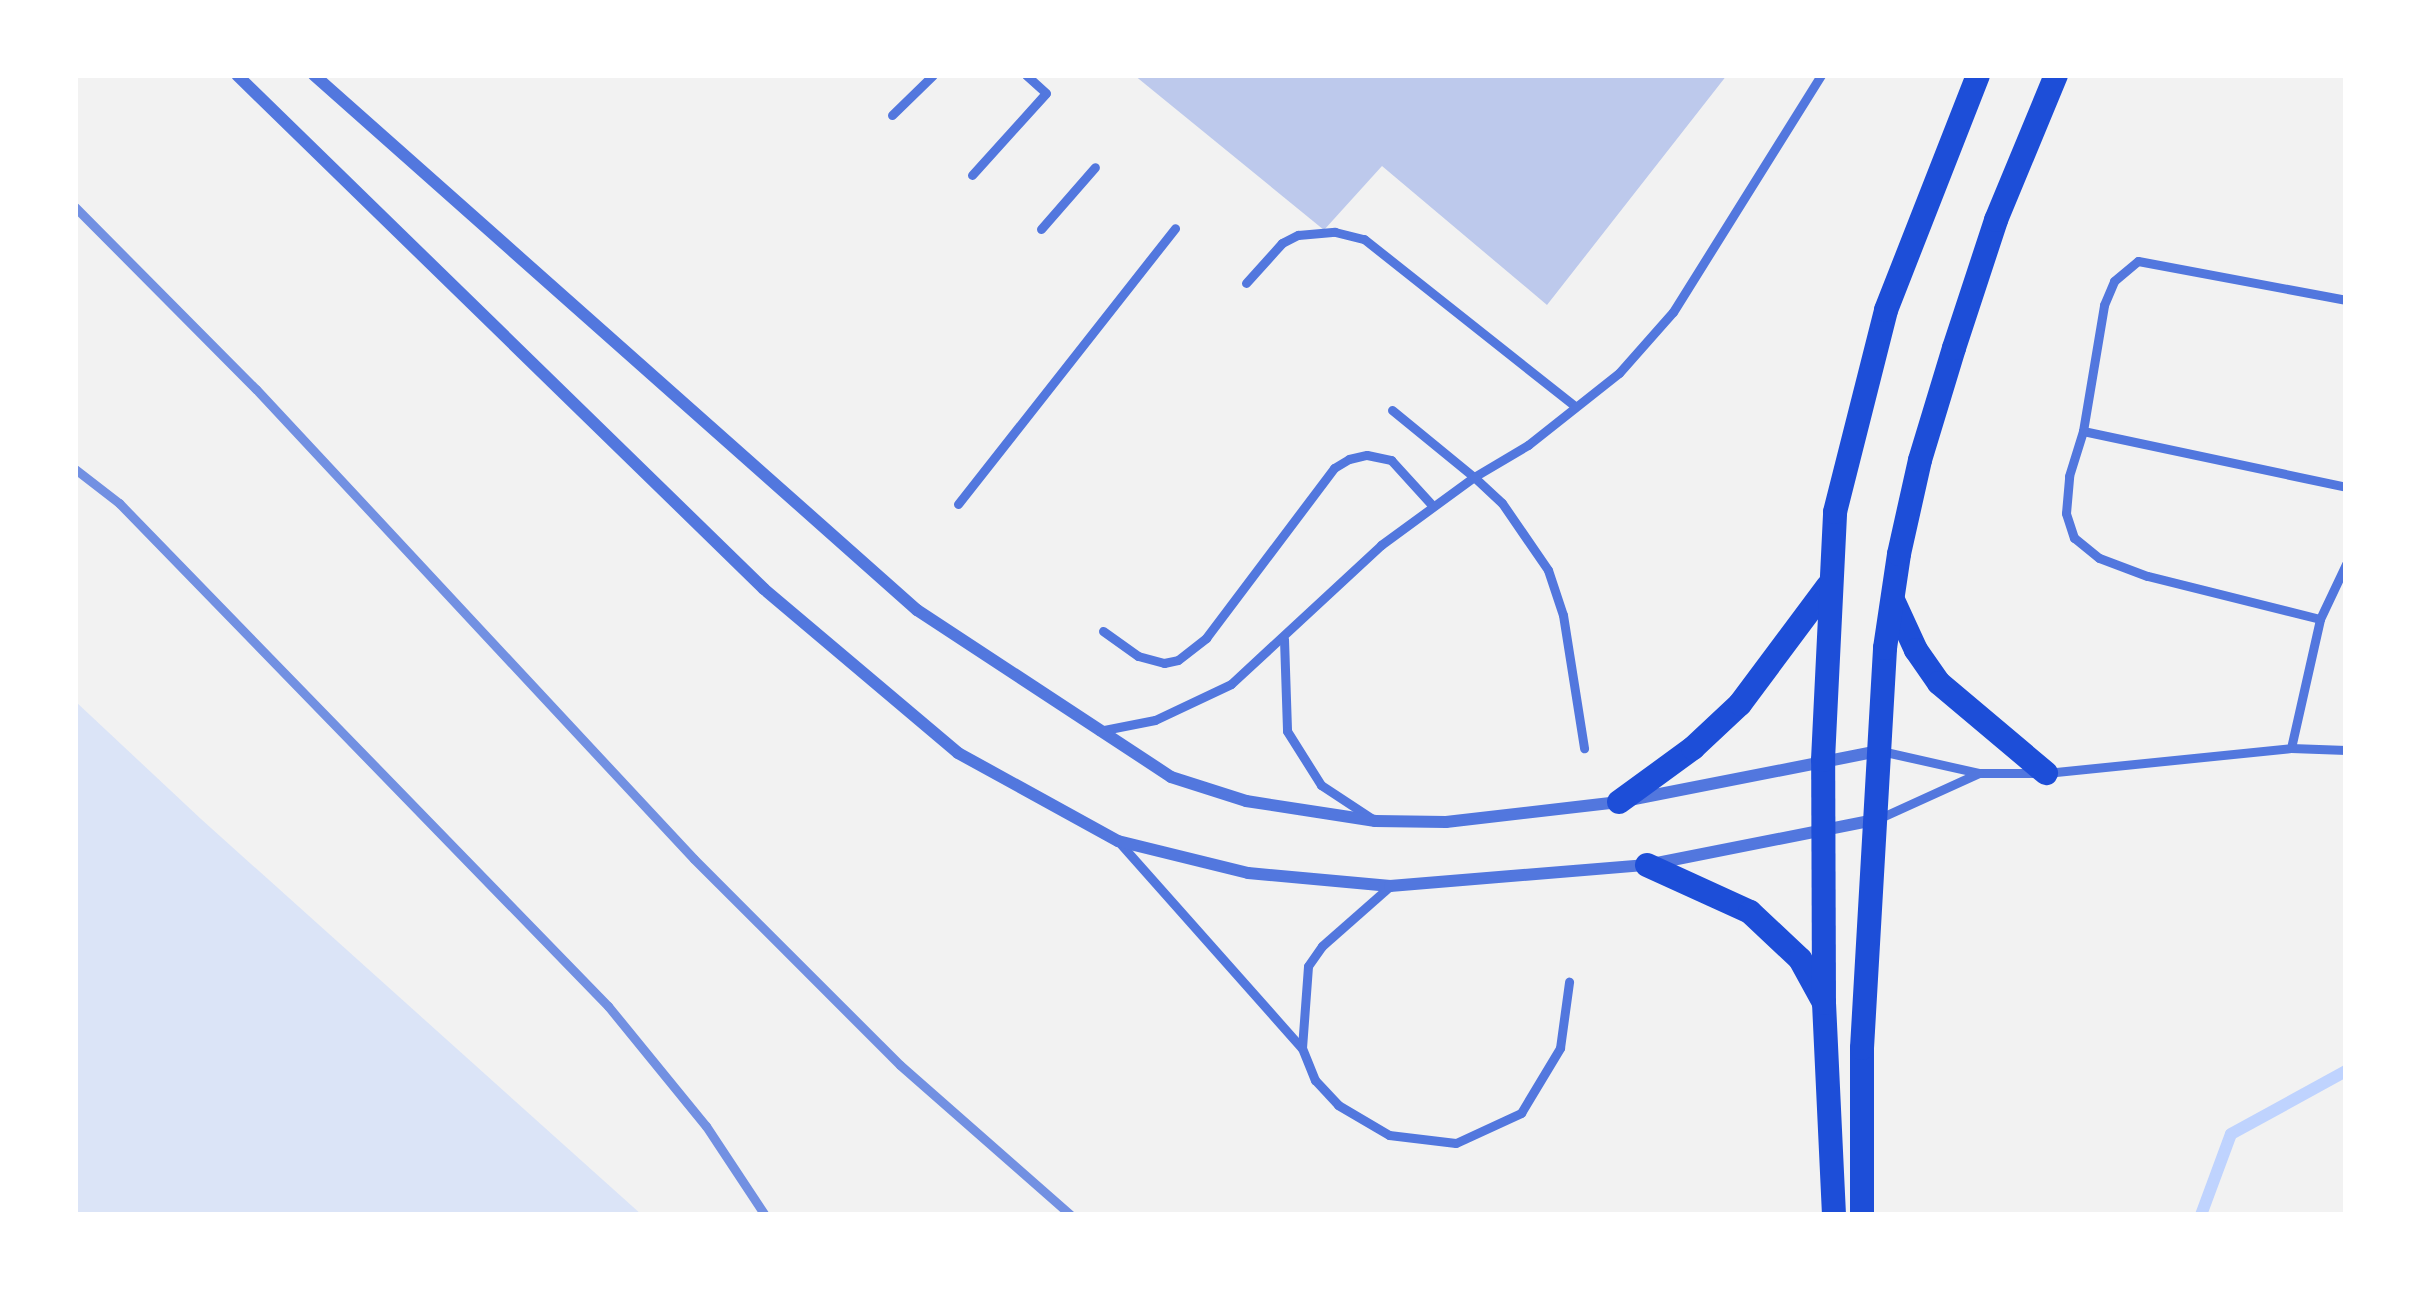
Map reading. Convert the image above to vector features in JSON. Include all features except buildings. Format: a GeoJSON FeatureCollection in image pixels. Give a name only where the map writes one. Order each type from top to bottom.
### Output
{"type":"FeatureCollection","features":[{"type":"Feature","properties":{"kind":"main road"},"geometry":{"type":"LineString","coordinates":[[1834,1215],[1824,1003],[1823,760],[1839,492],[1886,310],[1978,75]]}},
{"type":"Feature","properties":{"kind":"main road"},"geometry":{"type":"LineString","coordinates":[[1862,1215],[1862,1048],[1892,597],[1919,460],[1996,220],[2056,75]]}},
{"type":"Feature","properties":{"kind":"main road"},"geometry":{"type":"LineString","coordinates":[[1619,802],[1693,748],[1740,704],[1830,583]]}},
{"type":"Feature","properties":{"kind":"main road"},"geometry":{"type":"LineString","coordinates":[[1892,597],[1916,650],[1939,683],[2046,772]]}},
{"type":"Feature","properties":{"kind":"main road"},"geometry":{"type":"LineString","coordinates":[[1647,865],[1750,912],[1800,959],[1824,1003]]}},
{"type":"Feature","properties":{"kind":"street"},"geometry":{"type":"LineString","coordinates":[[237,75],[764,590],[958,753],[1118,841],[1248,873],[1390,886],[1647,865],[1875,820]]}},
{"type":"Feature","properties":{"kind":"street"},"geometry":{"type":"LineString","coordinates":[[314,75],[917,610],[1094,732],[1171,777],[1246,802],[1375,821],[1446,822],[1619,802],[1879,751]]}},
{"type":"Feature","properties":{"kind":"lane"},"geometry":{"type":"LineString","coordinates":[[892,115],[933,75]]}},
{"type":"Feature","properties":{"kind":"lane"},"geometry":{"type":"LineString","coordinates":[[972,175],[1046,93],[1026,75]]}},
{"type":"Feature","properties":{"kind":"lane"},"geometry":{"type":"LineString","coordinates":[[1094,732],[1155,720],[1231,685],[1431,504],[1528,445],[1619,373],[1673,312],[1821,75]]}},
{"type":"Feature","properties":{"kind":"lane"},"geometry":{"type":"LineString","coordinates":[[1041,229],[1095,167]]}},
{"type":"Feature","properties":{"kind":"lane"},"geometry":{"type":"LineString","coordinates":[[958,504],[1175,228]]}},
{"type":"Feature","properties":{"kind":"lane"},"geometry":{"type":"LineString","coordinates":[[1246,283],[1282,243],[1298,235],[1335,232],[1364,238],[1575,406]]}},
{"type":"Feature","properties":{"kind":"lane"},"geometry":{"type":"LineString","coordinates":[[2320,619],[2147,576],[2099,558],[2074,538],[2066,513],[2069,476],[2083,431],[2104,305],[2114,280],[2138,261],[2346,300]]}},
{"type":"Feature","properties":{"kind":"lane"},"geometry":{"type":"LineString","coordinates":[[1392,410],[1502,503],[1548,570],[1562,615],[1584,748]]}},
{"type":"Feature","properties":{"kind":"lane"},"geometry":{"type":"LineString","coordinates":[[2083,431],[2346,487]]}},
{"type":"Feature","properties":{"kind":"lane"},"geometry":{"type":"LineString","coordinates":[[1103,631],[1138,656],[1164,663],[1178,660],[1206,638],[1334,468],[1349,459],[1367,455],[1391,460],[1431,504]]}},
{"type":"Feature","properties":{"kind":"lane"},"geometry":{"type":"LineString","coordinates":[[2291,748],[2320,619],[2346,564]]}},
{"type":"Feature","properties":{"kind":"lane"},"geometry":{"type":"LineString","coordinates":[[1284,639],[1287,731],[1321,785],[1375,821]]}},
{"type":"Feature","properties":{"kind":"lane"},"geometry":{"type":"LineString","coordinates":[[1879,751],[1979,773],[2046,772],[2291,748],[2346,750]]}},
{"type":"Feature","properties":{"kind":"lane"},"geometry":{"type":"LineString","coordinates":[[1875,820],[1979,773]]}},
{"type":"Feature","properties":{"kind":"lane"},"geometry":{"type":"LineString","coordinates":[[1118,841],[1302,1048],[1315,1080],[1338,1105],[1390,1135],[1456,1143],[1521,1113],[1544,1082],[1560,1048],[1569,982]]}},
{"type":"Feature","properties":{"kind":"lane"},"geometry":{"type":"LineString","coordinates":[[1302,1048],[1308,966],[1322,946],[1390,886]]}},
{"type":"Feature","properties":{"kind":"shaded area"},"geometry":{"type":"Polygon","coordinates":[[[75,701],[201,819],[642,1215],[75,1215],[75,701]]]}},
{"type":"Feature","properties":{"kind":"waterway"},"geometry":{"type":"LineString","coordinates":[[2201,1215],[2231,1134],[2346,1071]]}},
{"type":"Feature","properties":{"kind":"railway"},"geometry":{"type":"LineString","coordinates":[[75,207],[256,389],[694,859],[900,1065],[1071,1215]]}},
{"type":"Feature","properties":{"kind":"railway"},"geometry":{"type":"LineString","coordinates":[[75,469],[119,503],[608,1006],[706,1126],[765,1215]]}}]}
